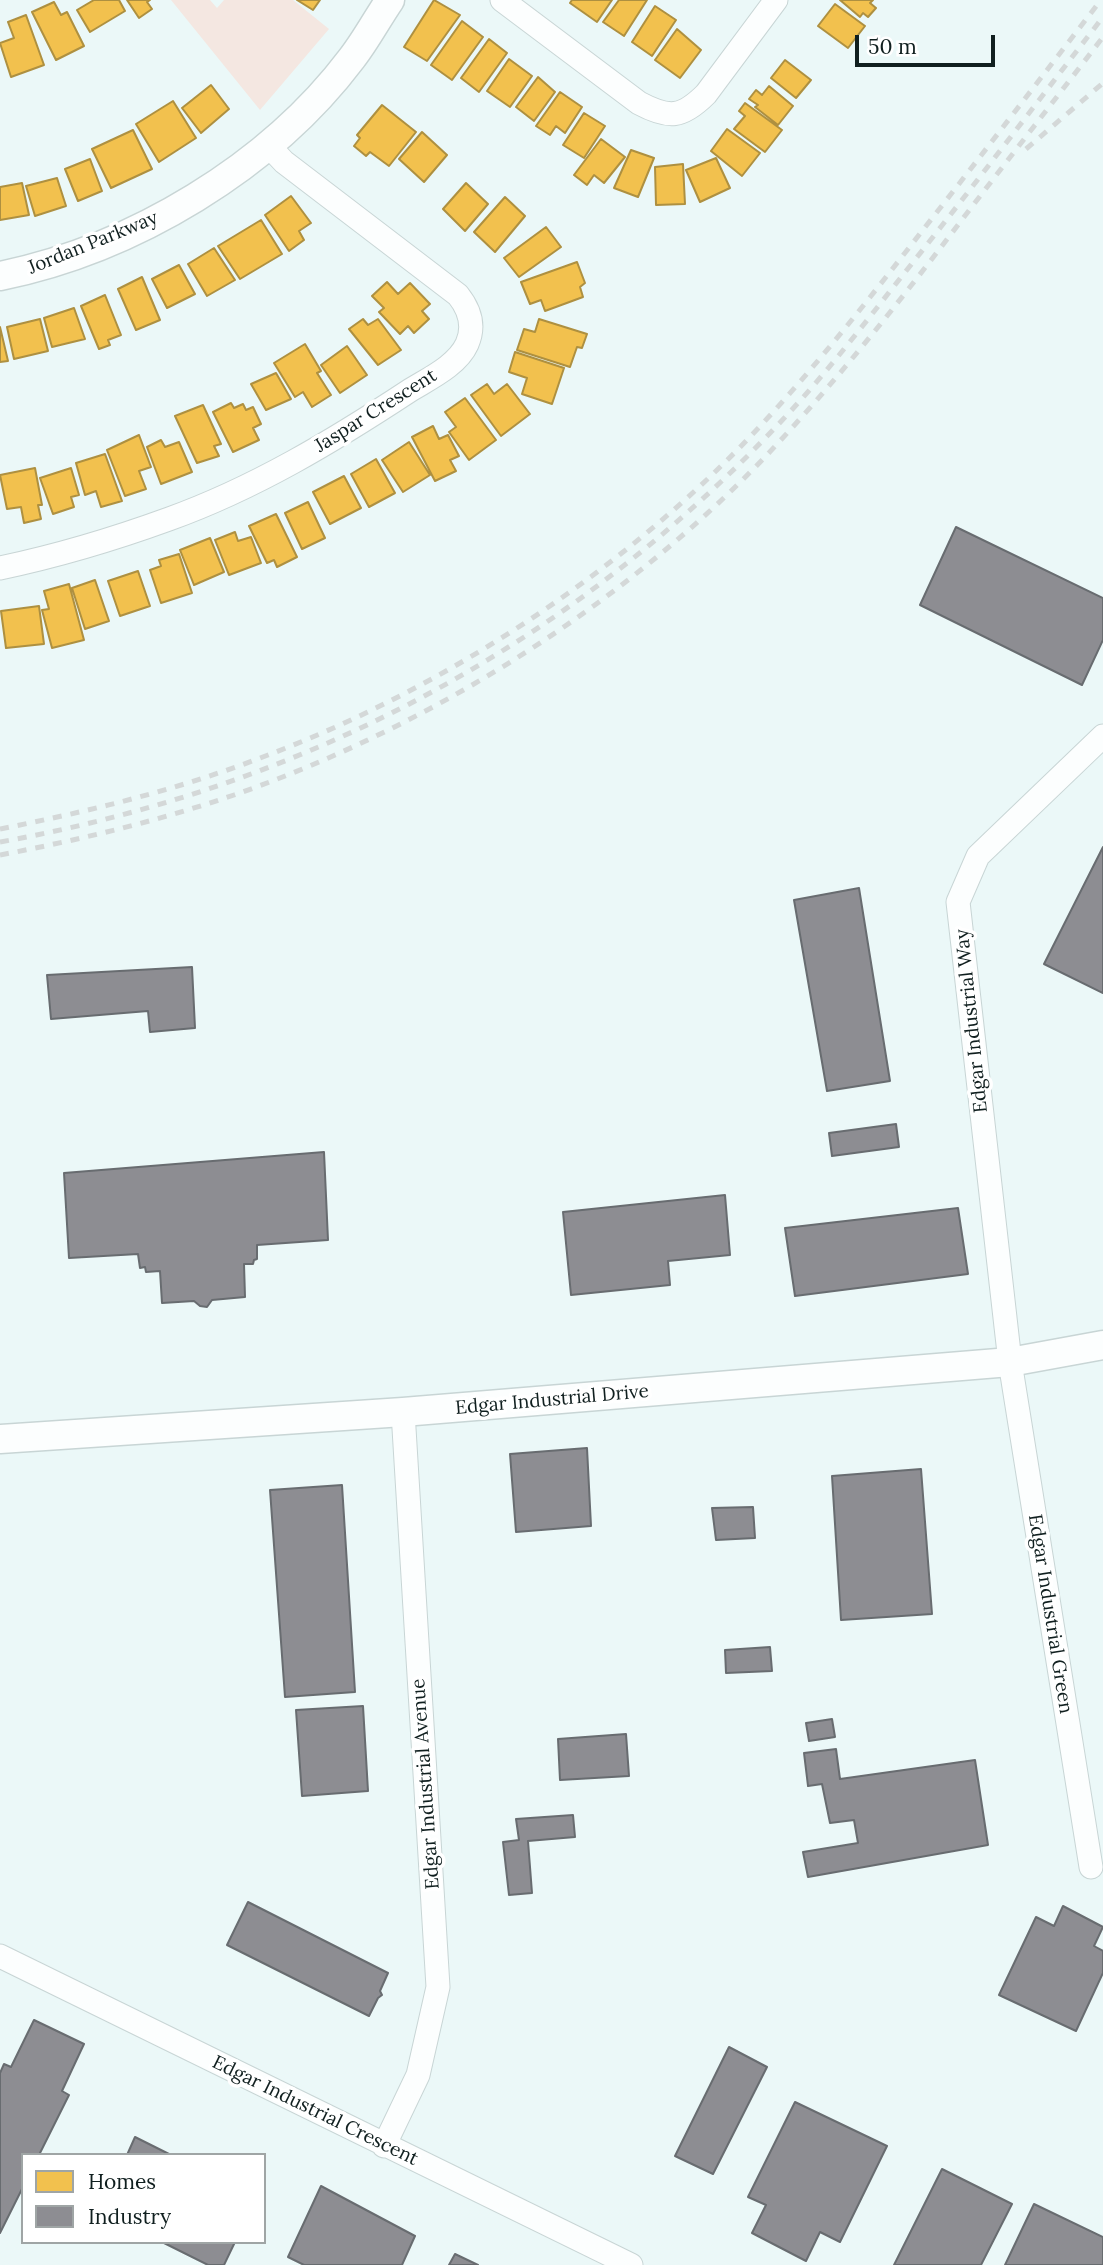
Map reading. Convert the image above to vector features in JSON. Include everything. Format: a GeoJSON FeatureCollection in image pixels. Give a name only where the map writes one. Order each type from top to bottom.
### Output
{"type":"FeatureCollection","features":[{"type":"Feature","properties":{"kind":"street","name":"Jordan Parkway"},"geometry":{"type":"LineString","coordinates":[[0,276],[43,267],[144,226],[201,194],[268,145],[333,81],[352,58],[390,0]]}},
{"type":"Feature","properties":{"kind":"street"},"geometry":{"type":"LineString","coordinates":[[502,0],[639,103],[654,111],[671,115],[693,107],[706,94],[776,0]]}},
{"type":"Feature","properties":{"kind":"street","name":"Jaspar Crescent"},"geometry":{"type":"LineString","coordinates":[[0,568],[56,555],[171,519],[242,488],[333,441],[444,368],[462,352],[471,332],[471,321],[469,312],[458,295],[284,162],[268,145]]}},
{"type":"Feature","properties":{"kind":"street","name":"Edgar Industrial Way"},"geometry":{"type":"LineString","coordinates":[[1010,1362],[958,902],[978,856],[1103,736]]}},
{"type":"Feature","properties":{"kind":"street","name":"Edgar Industrial Drive"},"geometry":{"type":"LineString","coordinates":[[0,1440],[403,1412],[1010,1362],[1103,1345]]}},
{"type":"Feature","properties":{"kind":"street","name":"Edgar Industrial Green"},"geometry":{"type":"LineString","coordinates":[[1010,1362],[1091,1867]]}},
{"type":"Feature","properties":{"kind":"street","name":"Edgar Industrial Avenue"},"geometry":{"type":"LineString","coordinates":[[384,2146],[418,2075],[438,1987],[403,1412]]}},
{"type":"Feature","properties":{"kind":"street","name":"Edgar Industrial Crescent"},"geometry":{"type":"LineString","coordinates":[[0,1956],[631,2265]]}},
{"type":"Feature","properties":{"kind":"shaded area"},"geometry":{"type":"Polygon","coordinates":[[[171,0],[210,0],[217,8],[224,0],[293,0],[329,29],[260,110],[171,0]]]}},
{"type":"Feature","properties":{"kind":"building: Homes"},"geometry":{"type":"Polygon","coordinates":[[[94,0],[119,0],[125,11],[90,32],[77,10],[94,0]]]}},
{"type":"Feature","properties":{"kind":"building: Homes"},"geometry":{"type":"Polygon","coordinates":[[[127,0],[150,0],[147,2],[152,9],[139,18],[127,0]]]}},
{"type":"Feature","properties":{"kind":"building: Homes"},"geometry":{"type":"Polygon","coordinates":[[[297,0],[320,0],[313,10],[297,0]]]}},
{"type":"Feature","properties":{"kind":"building: Homes"},"geometry":{"type":"Polygon","coordinates":[[[434,0],[460,15],[427,61],[404,47],[434,0]]]}},
{"type":"Feature","properties":{"kind":"building: Homes"},"geometry":{"type":"Polygon","coordinates":[[[572,0],[612,0],[597,22],[570,3],[572,0]]]}},
{"type":"Feature","properties":{"kind":"building: Homes"},"geometry":{"type":"Polygon","coordinates":[[[619,0],[647,0],[624,36],[603,22],[619,0]]]}},
{"type":"Feature","properties":{"kind":"building: Homes"},"geometry":{"type":"Polygon","coordinates":[[[840,0],[873,0],[870,3],[876,8],[868,17],[863,13],[860,17],[840,0]]]}},
{"type":"Feature","properties":{"kind":"building: Homes"},"geometry":{"type":"Polygon","coordinates":[[[54,2],[61,15],[67,12],[84,46],[56,60],[32,12],[54,2]]]}},
{"type":"Feature","properties":{"kind":"building: Homes"},"geometry":{"type":"Polygon","coordinates":[[[835,4],[865,26],[848,48],[818,26],[835,4]]]}},
{"type":"Feature","properties":{"kind":"building: Homes"},"geometry":{"type":"Polygon","coordinates":[[[655,6],[676,20],[652,56],[632,42],[655,6]]]}},
{"type":"Feature","properties":{"kind":"building: Homes"},"geometry":{"type":"Polygon","coordinates":[[[26,15],[44,65],[11,77],[0,43],[14,38],[8,22],[26,15]]]}},
{"type":"Feature","properties":{"kind":"building: Homes"},"geometry":{"type":"Polygon","coordinates":[[[462,21],[483,37],[452,80],[431,65],[462,21]]]}},
{"type":"Feature","properties":{"kind":"building: Homes"},"geometry":{"type":"Polygon","coordinates":[[[677,29],[701,50],[680,78],[655,60],[677,29]]]}},
{"type":"Feature","properties":{"kind":"building: Homes"},"geometry":{"type":"Polygon","coordinates":[[[489,39],[507,53],[479,92],[461,78],[489,39]]]}},
{"type":"Feature","properties":{"kind":"building: Homes"},"geometry":{"type":"Polygon","coordinates":[[[509,59],[532,76],[510,107],[487,91],[509,59]]]}},
{"type":"Feature","properties":{"kind":"building: Homes"},"geometry":{"type":"Polygon","coordinates":[[[785,60],[811,80],[796,98],[771,78],[785,60]]]}},
{"type":"Feature","properties":{"kind":"building: Homes"},"geometry":{"type":"Polygon","coordinates":[[[538,77],[555,92],[534,121],[516,107],[538,77]]]}},
{"type":"Feature","properties":{"kind":"building: Homes"},"geometry":{"type":"Polygon","coordinates":[[[211,85],[229,109],[201,133],[182,108],[211,85]]]}},
{"type":"Feature","properties":{"kind":"building: Homes"},"geometry":{"type":"Polygon","coordinates":[[[769,86],[793,106],[778,125],[749,99],[756,90],[762,95],[769,86]]]}},
{"type":"Feature","properties":{"kind":"building: Homes"},"geometry":{"type":"Polygon","coordinates":[[[560,92],[582,107],[565,133],[556,126],[550,135],[536,126],[560,92]]]}},
{"type":"Feature","properties":{"kind":"building: Homes"},"geometry":{"type":"Polygon","coordinates":[[[173,101],[196,138],[159,162],[136,124],[173,101]]]}},
{"type":"Feature","properties":{"kind":"building: Homes"},"geometry":{"type":"Polygon","coordinates":[[[745,103],[782,130],[765,152],[734,129],[745,116],[739,111],[745,103]]]}},
{"type":"Feature","properties":{"kind":"building: Homes"},"geometry":{"type":"Polygon","coordinates":[[[382,105],[416,132],[389,166],[370,152],[366,156],[354,146],[360,138],[357,135],[382,105]]]}},
{"type":"Feature","properties":{"kind":"building: Homes"},"geometry":{"type":"Polygon","coordinates":[[[584,113],[605,126],[584,158],[563,145],[584,113]]]}},
{"type":"Feature","properties":{"kind":"building: Homes"},"geometry":{"type":"Polygon","coordinates":[[[727,129],[760,153],[742,176],[711,151],[727,129]]]}},
{"type":"Feature","properties":{"kind":"building: Homes"},"geometry":{"type":"Polygon","coordinates":[[[133,130],[152,169],[111,188],[92,149],[133,130]]]}},
{"type":"Feature","properties":{"kind":"building: Homes"},"geometry":{"type":"Polygon","coordinates":[[[422,132],[447,155],[424,182],[399,159],[422,132]]]}},
{"type":"Feature","properties":{"kind":"building: Homes"},"geometry":{"type":"Polygon","coordinates":[[[601,139],[625,157],[604,183],[594,175],[587,185],[574,175],[601,139]]]}},
{"type":"Feature","properties":{"kind":"building: Homes"},"geometry":{"type":"Polygon","coordinates":[[[631,150],[654,158],[638,197],[614,188],[631,150]]]}},
{"type":"Feature","properties":{"kind":"building: Homes"},"geometry":{"type":"Polygon","coordinates":[[[716,158],[730,188],[700,202],[686,170],[716,158]]]}},
{"type":"Feature","properties":{"kind":"building: Homes"},"geometry":{"type":"Polygon","coordinates":[[[90,159],[102,191],[78,201],[65,169],[90,159]]]}},
{"type":"Feature","properties":{"kind":"building: Homes"},"geometry":{"type":"Polygon","coordinates":[[[683,164],[685,204],[656,205],[655,167],[683,164]]]}},
{"type":"Feature","properties":{"kind":"building: Homes"},"geometry":{"type":"Polygon","coordinates":[[[57,178],[66,206],[35,216],[26,186],[57,178]]]}},
{"type":"Feature","properties":{"kind":"building: Homes"},"geometry":{"type":"Polygon","coordinates":[[[22,183],[29,215],[0,220],[0,187],[22,183]]]}},
{"type":"Feature","properties":{"kind":"building: Homes"},"geometry":{"type":"Polygon","coordinates":[[[466,183],[488,204],[465,231],[443,209],[466,183]]]}},
{"type":"Feature","properties":{"kind":"building: Homes"},"geometry":{"type":"Polygon","coordinates":[[[291,196],[311,223],[299,231],[304,240],[289,251],[265,215],[291,196]]]}},
{"type":"Feature","properties":{"kind":"building: Homes"},"geometry":{"type":"Polygon","coordinates":[[[505,197],[525,216],[495,252],[474,232],[505,197]]]}},
{"type":"Feature","properties":{"kind":"building: Homes"},"geometry":{"type":"Polygon","coordinates":[[[261,220],[282,254],[240,279],[218,246],[261,220]]]}},
{"type":"Feature","properties":{"kind":"building: Homes"},"geometry":{"type":"Polygon","coordinates":[[[546,227],[561,247],[519,277],[504,258],[546,227]]]}},
{"type":"Feature","properties":{"kind":"building: Homes"},"geometry":{"type":"Polygon","coordinates":[[[214,248],[235,280],[207,296],[188,264],[214,248]]]}},
{"type":"Feature","properties":{"kind":"building: Homes"},"geometry":{"type":"Polygon","coordinates":[[[577,262],[585,283],[580,287],[583,297],[545,311],[541,300],[530,304],[521,282],[577,262]]]}},
{"type":"Feature","properties":{"kind":"building: Homes"},"geometry":{"type":"Polygon","coordinates":[[[179,265],[195,294],[167,308],[152,279],[179,265]]]}},
{"type":"Feature","properties":{"kind":"building: Homes"},"geometry":{"type":"Polygon","coordinates":[[[142,277],[160,320],[136,330],[118,289],[142,277]]]}},
{"type":"Feature","properties":{"kind":"building: Homes"},"geometry":{"type":"Polygon","coordinates":[[[387,282],[398,294],[410,283],[430,304],[422,311],[429,319],[414,333],[408,326],[400,334],[379,312],[384,308],[372,296],[387,282]]]}},
{"type":"Feature","properties":{"kind":"building: Homes"},"geometry":{"type":"Polygon","coordinates":[[[105,295],[121,335],[108,340],[110,345],[99,349],[81,306],[105,295]]]}},
{"type":"Feature","properties":{"kind":"building: Homes"},"geometry":{"type":"Polygon","coordinates":[[[74,308],[85,339],[52,347],[44,318],[74,308]]]}},
{"type":"Feature","properties":{"kind":"building: Homes"},"geometry":{"type":"Polygon","coordinates":[[[40,319],[48,351],[14,359],[7,327],[40,319]]]}},
{"type":"Feature","properties":{"kind":"building: Homes"},"geometry":{"type":"Polygon","coordinates":[[[363,319],[368,325],[378,319],[401,350],[378,365],[349,329],[363,319]]]}},
{"type":"Feature","properties":{"kind":"building: Homes"},"geometry":{"type":"Polygon","coordinates":[[[539,319],[587,334],[582,348],[577,347],[570,367],[517,350],[524,329],[535,332],[539,319]]]}},
{"type":"Feature","properties":{"kind":"building: Homes"},"geometry":{"type":"Polygon","coordinates":[[[0,327],[8,361],[0,362],[0,327]]]}},
{"type":"Feature","properties":{"kind":"building: Homes"},"geometry":{"type":"Polygon","coordinates":[[[305,344],[321,371],[317,373],[331,395],[312,407],[303,392],[295,397],[274,363],[305,344]]]}},
{"type":"Feature","properties":{"kind":"building: Homes"},"geometry":{"type":"Polygon","coordinates":[[[347,346],[367,375],[340,393],[321,365],[347,346]]]}},
{"type":"Feature","properties":{"kind":"building: Homes"},"geometry":{"type":"Polygon","coordinates":[[[515,352],[564,368],[552,404],[522,394],[527,378],[509,372],[515,352]]]}},
{"type":"Feature","properties":{"kind":"building: Homes"},"geometry":{"type":"Polygon","coordinates":[[[276,373],[291,399],[266,410],[251,384],[276,373]]]}},
{"type":"Feature","properties":{"kind":"building: Homes"},"geometry":{"type":"Polygon","coordinates":[[[487,384],[494,394],[507,384],[530,414],[501,436],[471,395],[487,384]]]}},
{"type":"Feature","properties":{"kind":"building: Homes"},"geometry":{"type":"Polygon","coordinates":[[[465,398],[496,440],[469,460],[449,432],[456,427],[445,412],[465,398]]]}},
{"type":"Feature","properties":{"kind":"building: Homes"},"geometry":{"type":"Polygon","coordinates":[[[231,403],[234,408],[243,404],[246,410],[253,407],[261,424],[253,428],[259,440],[233,452],[213,412],[231,403]]]}},
{"type":"Feature","properties":{"kind":"building: Homes"},"geometry":{"type":"Polygon","coordinates":[[[203,405],[221,444],[214,446],[219,456],[197,463],[175,416],[203,405]]]}},
{"type":"Feature","properties":{"kind":"building: Homes"},"geometry":{"type":"Polygon","coordinates":[[[433,426],[439,439],[448,435],[459,456],[450,460],[456,471],[435,481],[412,437],[433,426]]]}},
{"type":"Feature","properties":{"kind":"building: Homes"},"geometry":{"type":"Polygon","coordinates":[[[139,435],[151,467],[139,471],[146,489],[125,496],[107,450],[139,435]]]}},
{"type":"Feature","properties":{"kind":"building: Homes"},"geometry":{"type":"Polygon","coordinates":[[[161,440],[165,447],[179,442],[192,472],[161,484],[147,447],[161,440]]]}},
{"type":"Feature","properties":{"kind":"building: Homes"},"geometry":{"type":"Polygon","coordinates":[[[409,442],[430,475],[403,492],[382,460],[409,442]]]}},
{"type":"Feature","properties":{"kind":"building: Homes"},"geometry":{"type":"Polygon","coordinates":[[[105,454],[122,501],[101,507],[96,491],[85,495],[76,463],[105,454]]]}},
{"type":"Feature","properties":{"kind":"building: Homes"},"geometry":{"type":"Polygon","coordinates":[[[376,459],[395,493],[369,507],[351,474],[376,459]]]}},
{"type":"Feature","properties":{"kind":"building: Homes"},"geometry":{"type":"Polygon","coordinates":[[[35,468],[42,505],[38,505],[41,519],[24,523],[21,507],[7,509],[0,475],[35,468]]]}},
{"type":"Feature","properties":{"kind":"building: Homes"},"geometry":{"type":"Polygon","coordinates":[[[71,468],[79,495],[71,497],[74,507],[53,514],[40,478],[71,468]]]}},
{"type":"Feature","properties":{"kind":"building: Homes"},"geometry":{"type":"Polygon","coordinates":[[[344,476],[361,508],[330,524],[313,492],[344,476]]]}},
{"type":"Feature","properties":{"kind":"building: Homes"},"geometry":{"type":"Polygon","coordinates":[[[308,502],[325,538],[302,549],[285,513],[308,502]]]}},
{"type":"Feature","properties":{"kind":"building: Homes"},"geometry":{"type":"Polygon","coordinates":[[[276,514],[297,557],[277,567],[274,560],[267,563],[249,526],[276,514]]]}},
{"type":"Feature","properties":{"kind":"building: Homes"},"geometry":{"type":"Polygon","coordinates":[[[235,532],[238,541],[251,537],[261,563],[229,575],[215,540],[235,532]]]}},
{"type":"Feature","properties":{"kind":"building: Homes"},"geometry":{"type":"Polygon","coordinates":[[[210,538],[224,572],[194,585],[180,550],[210,538]]]}},
{"type":"Feature","properties":{"kind":"building: Homes"},"geometry":{"type":"Polygon","coordinates":[[[179,554],[192,593],[161,603],[150,570],[161,566],[159,560],[179,554]]]}},
{"type":"Feature","properties":{"kind":"building: Homes"},"geometry":{"type":"Polygon","coordinates":[[[138,571],[150,606],[120,616],[108,581],[138,571]]]}},
{"type":"Feature","properties":{"kind":"building: Homes"},"geometry":{"type":"Polygon","coordinates":[[[95,580],[109,621],[85,629],[72,588],[95,580]]]}},
{"type":"Feature","properties":{"kind":"building: Homes"},"geometry":{"type":"Polygon","coordinates":[[[69,584],[84,640],[52,648],[42,610],[49,609],[44,591],[69,584]]]}},
{"type":"Feature","properties":{"kind":"building: Homes"},"geometry":{"type":"Polygon","coordinates":[[[39,606],[44,644],[6,648],[1,611],[39,606]]]}},
{"type":"Feature","properties":{"kind":"building: Industry"},"geometry":{"type":"Polygon","coordinates":[[[956,527],[1103,598],[1103,640],[1082,685],[920,605],[956,527]]]}},
{"type":"Feature","properties":{"kind":"building: Industry"},"geometry":{"type":"Polygon","coordinates":[[[1103,847],[1103,993],[1044,964],[1103,847]]]}},
{"type":"Feature","properties":{"kind":"building: Industry"},"geometry":{"type":"Polygon","coordinates":[[[859,888],[890,1081],[827,1091],[794,900],[859,888]]]}},
{"type":"Feature","properties":{"kind":"building: Industry"},"geometry":{"type":"Polygon","coordinates":[[[192,967],[195,1028],[150,1032],[148,1011],[51,1019],[47,975],[192,967]]]}},
{"type":"Feature","properties":{"kind":"building: Industry"},"geometry":{"type":"Polygon","coordinates":[[[896,1124],[899,1147],[832,1156],[829,1133],[896,1124]]]}},
{"type":"Feature","properties":{"kind":"building: Industry"},"geometry":{"type":"Polygon","coordinates":[[[324,1152],[328,1240],[257,1245],[257,1259],[253,1264],[244,1264],[245,1297],[212,1300],[207,1307],[194,1301],[162,1303],[160,1271],[146,1272],[145,1267],[140,1268],[138,1254],[69,1258],[64,1173],[324,1152]]]}},
{"type":"Feature","properties":{"kind":"building: Industry"},"geometry":{"type":"Polygon","coordinates":[[[725,1195],[730,1255],[668,1261],[670,1285],[571,1295],[563,1212],[725,1195]]]}},
{"type":"Feature","properties":{"kind":"building: Industry"},"geometry":{"type":"Polygon","coordinates":[[[958,1208],[968,1274],[795,1296],[785,1228],[958,1208]]]}},
{"type":"Feature","properties":{"kind":"building: Industry"},"geometry":{"type":"Polygon","coordinates":[[[587,1448],[591,1526],[516,1532],[510,1454],[587,1448]]]}},
{"type":"Feature","properties":{"kind":"building: Industry"},"geometry":{"type":"Polygon","coordinates":[[[921,1469],[932,1614],[841,1620],[832,1476],[921,1469]]]}},
{"type":"Feature","properties":{"kind":"building: Industry"},"geometry":{"type":"Polygon","coordinates":[[[342,1485],[355,1692],[285,1697],[270,1490],[342,1485]]]}},
{"type":"Feature","properties":{"kind":"building: Industry"},"geometry":{"type":"Polygon","coordinates":[[[753,1507],[755,1538],[716,1540],[712,1508],[753,1507]]]}},
{"type":"Feature","properties":{"kind":"building: Industry"},"geometry":{"type":"Polygon","coordinates":[[[770,1647],[772,1671],[726,1673],[725,1650],[770,1647]]]}},
{"type":"Feature","properties":{"kind":"building: Industry"},"geometry":{"type":"Polygon","coordinates":[[[363,1706],[368,1791],[302,1796],[296,1710],[363,1706]]]}},
{"type":"Feature","properties":{"kind":"building: Industry"},"geometry":{"type":"Polygon","coordinates":[[[832,1719],[835,1737],[809,1741],[806,1723],[832,1719]]]}},
{"type":"Feature","properties":{"kind":"building: Industry"},"geometry":{"type":"Polygon","coordinates":[[[626,1734],[629,1776],[560,1780],[558,1739],[626,1734]]]}},
{"type":"Feature","properties":{"kind":"building: Industry"},"geometry":{"type":"Polygon","coordinates":[[[836,1749],[840,1779],[975,1760],[988,1845],[808,1877],[803,1852],[858,1843],[854,1820],[830,1823],[822,1784],[808,1786],[804,1753],[836,1749]]]}},
{"type":"Feature","properties":{"kind":"building: Industry"},"geometry":{"type":"Polygon","coordinates":[[[573,1815],[575,1837],[528,1841],[532,1893],[509,1895],[503,1842],[519,1840],[516,1819],[573,1815]]]}},
{"type":"Feature","properties":{"kind":"building: Industry"},"geometry":{"type":"Polygon","coordinates":[[[248,1902],[388,1973],[380,1991],[382,1995],[369,2016],[227,1945],[248,1902]]]}},
{"type":"Feature","properties":{"kind":"building: Industry"},"geometry":{"type":"Polygon","coordinates":[[[1063,1906],[1103,1927],[1094,1946],[1103,1951],[1103,1973],[1076,2031],[999,1995],[1036,1917],[1054,1926],[1063,1906]]]}},
{"type":"Feature","properties":{"kind":"building: Industry"},"geometry":{"type":"Polygon","coordinates":[[[34,2020],[84,2044],[62,2091],[69,2095],[40,2153],[21,2153],[21,2191],[0,2233],[0,2073],[4,2064],[11,2067],[34,2020]]]}},
{"type":"Feature","properties":{"kind":"building: Industry"},"geometry":{"type":"Polygon","coordinates":[[[729,2047],[767,2067],[713,2174],[675,2156],[729,2047]]]}},
{"type":"Feature","properties":{"kind":"building: Industry"},"geometry":{"type":"Polygon","coordinates":[[[795,2102],[887,2146],[840,2242],[820,2232],[806,2261],[752,2233],[766,2205],[748,2197],[795,2102]]]}},
{"type":"Feature","properties":{"kind":"building: Industry"},"geometry":{"type":"Polygon","coordinates":[[[135,2137],[167,2153],[128,2153],[135,2137]]]}},
{"type":"Feature","properties":{"kind":"building: Industry"},"geometry":{"type":"Polygon","coordinates":[[[942,2169],[1012,2204],[981,2265],[894,2265],[942,2169]]]}},
{"type":"Feature","properties":{"kind":"building: Industry"},"geometry":{"type":"Polygon","coordinates":[[[321,2186],[415,2236],[402,2265],[304,2265],[288,2257],[321,2186]]]}},
{"type":"Feature","properties":{"kind":"building: Industry"},"geometry":{"type":"Polygon","coordinates":[[[1034,2204],[1103,2237],[1103,2265],[1005,2265],[1034,2204]]]}},
{"type":"Feature","properties":{"kind":"building: Industry"},"geometry":{"type":"Polygon","coordinates":[[[166,2244],[234,2244],[224,2265],[208,2265],[166,2244]]]}},
{"type":"Feature","properties":{"kind":"building: Industry"},"geometry":{"type":"Polygon","coordinates":[[[455,2254],[478,2265],[449,2265],[455,2254]]]}},
{"type":"Feature","properties":{"kind":"railway"},"geometry":{"type":"LineString","coordinates":[[0,829],[169,789],[268,755],[334,728],[463,661],[525,623],[585,581],[697,489],[795,388],[883,281],[1101,0]]}},
{"type":"Feature","properties":{"kind":"railway"},"geometry":{"type":"LineString","coordinates":[[0,842],[115,817],[226,783],[333,740],[436,690],[534,630],[627,563],[715,487],[812,387],[1103,17]]}},
{"type":"Feature","properties":{"kind":"railway"},"geometry":{"type":"LineString","coordinates":[[0,855],[89,836],[176,813],[234,795],[307,767],[379,735],[450,698],[585,612],[648,564],[708,512],[791,429],[892,310],[1103,37]]}},
{"type":"Feature","properties":{"kind":"railway"},"geometry":{"type":"LineString","coordinates":[[1026,149],[1103,83]]}}]}
